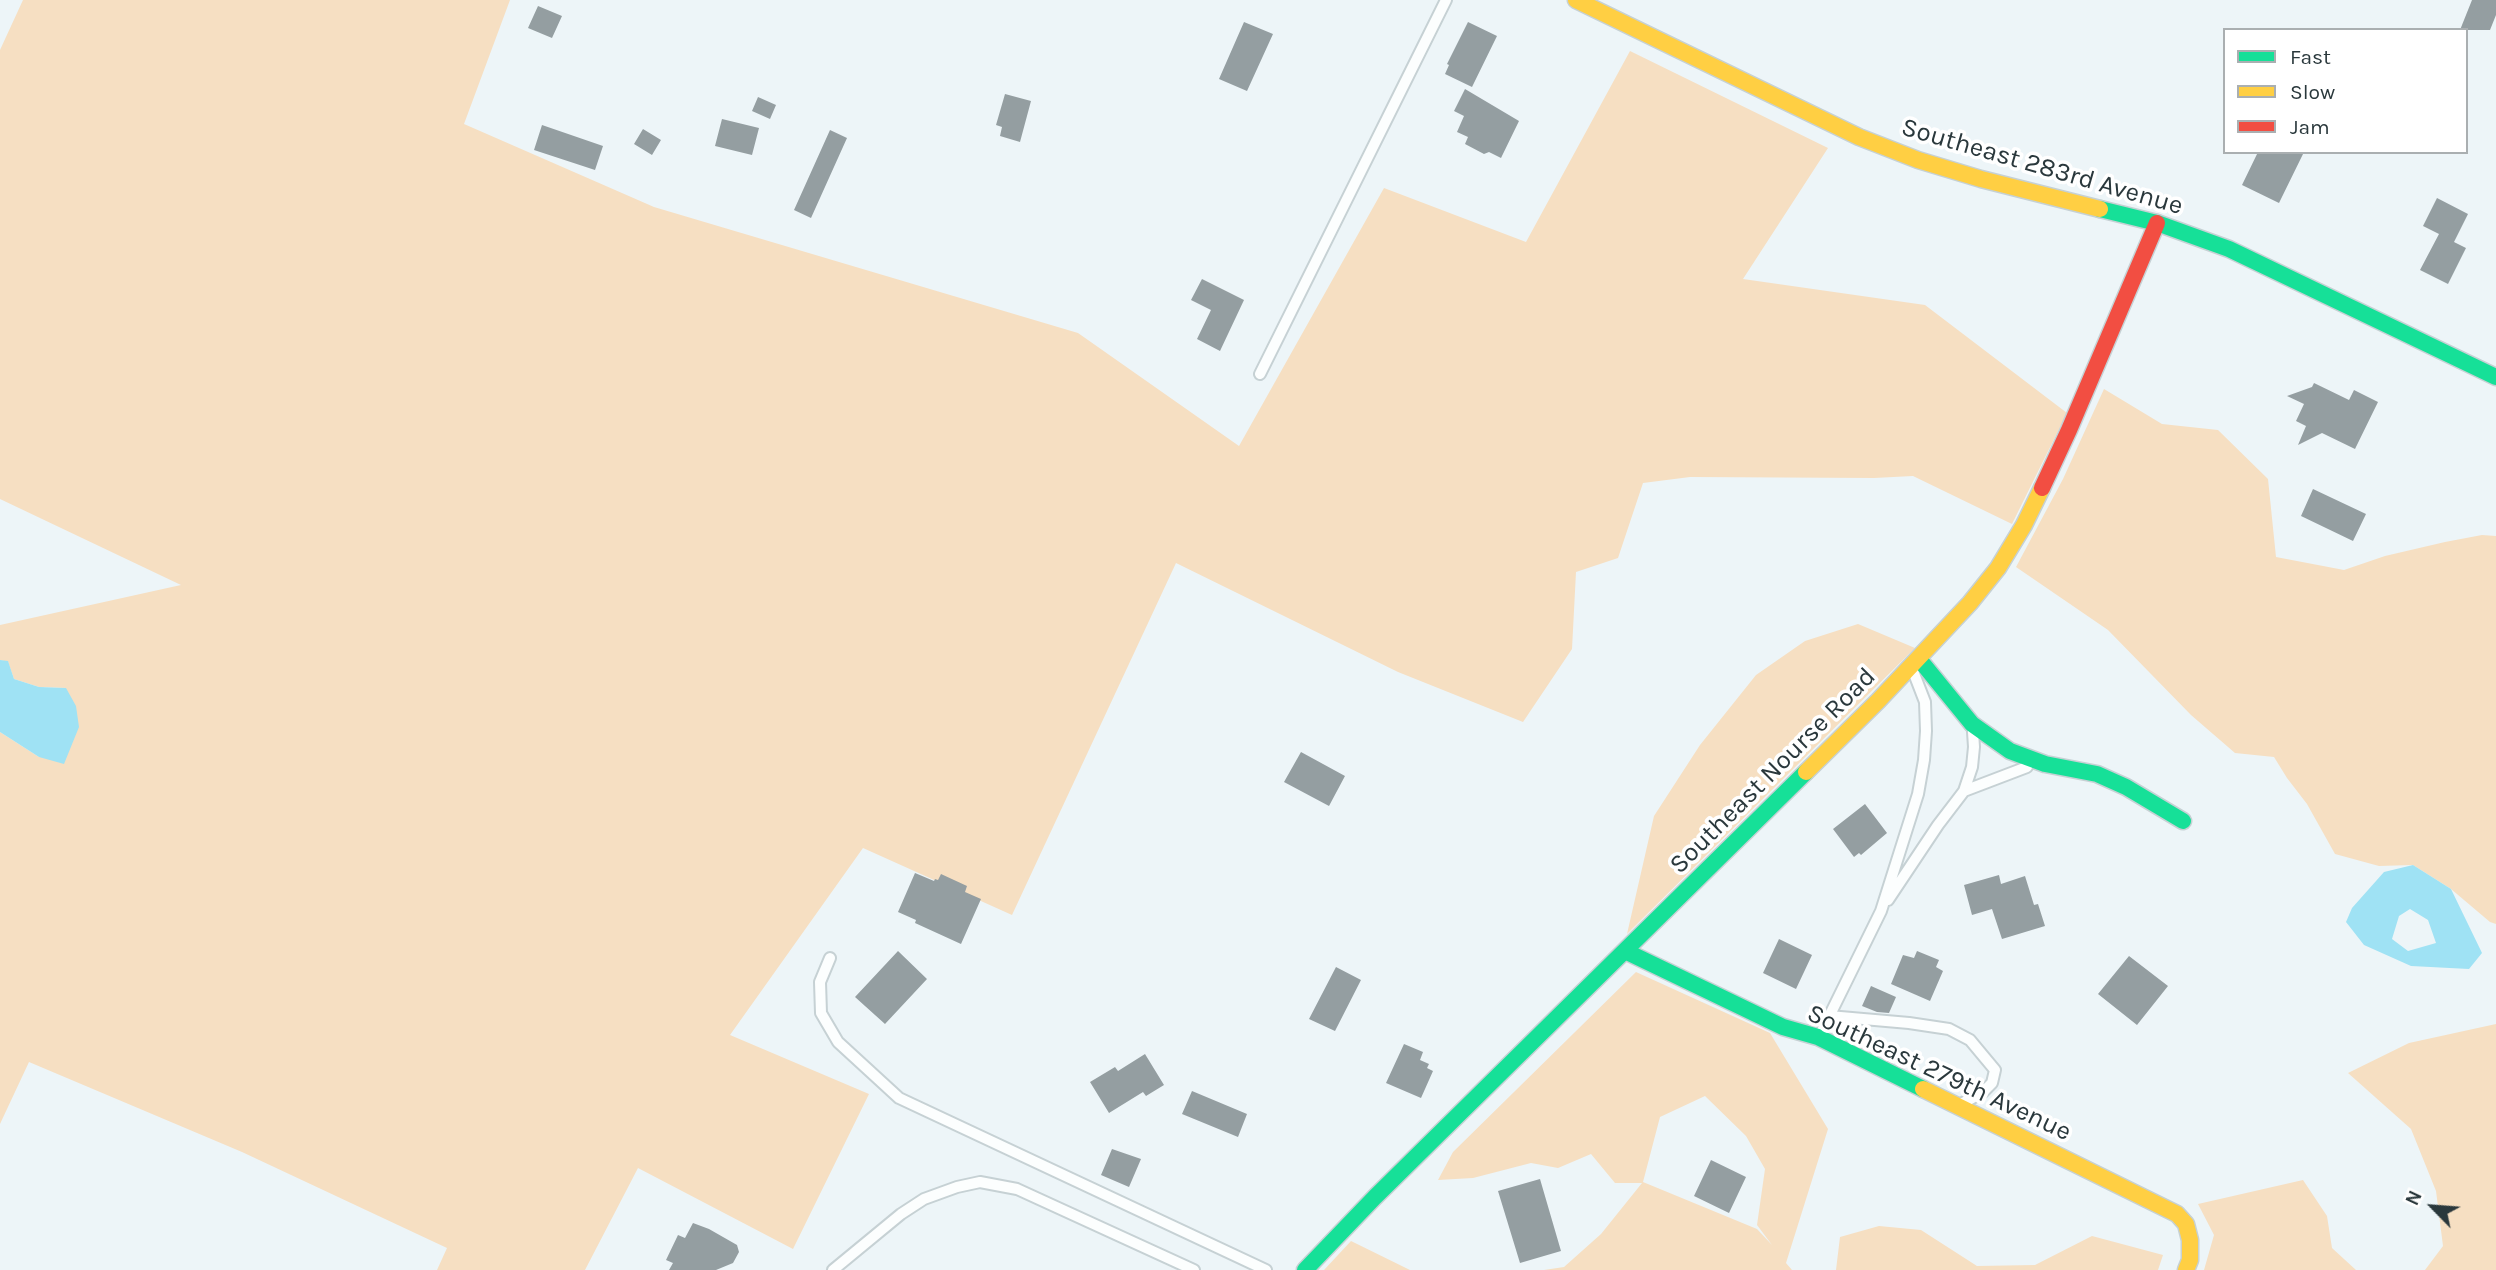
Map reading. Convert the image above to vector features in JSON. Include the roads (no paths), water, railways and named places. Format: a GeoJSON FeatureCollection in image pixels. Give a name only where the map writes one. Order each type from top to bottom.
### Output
{"type":"FeatureCollection","features":[{"type":"Feature","properties":{"kind":"street","name":"Southeast 283rd Avenue"},"geometry":{"type":"LineString","coordinates":[[1576,0],[1859,138],[1981,179],[2157,223],[2229,249],[2496,377]]}},
{"type":"Feature","properties":{"kind":"street","name":"Southeast Nourse Road"},"geometry":{"type":"LineString","coordinates":[[1305,1270],[1375,1197],[1915,663],[1970,603],[1998,568],[2024,525],[2069,430],[2157,223]]}},
{"type":"Feature","properties":{"kind":"street"},"geometry":{"type":"LineString","coordinates":[[1915,663],[1972,724],[2010,751],[2045,764],[2097,774],[2126,787],[2183,821]]}},
{"type":"Feature","properties":{"kind":"street","name":"Southeast 279th Avenue"},"geometry":{"type":"LineString","coordinates":[[1625,951],[1783,1027],[1818,1037],[2177,1214],[2186,1224],[2190,1240],[2190,1261],[2186,1270]]}},
{"type":"Feature","properties":{"kind":"lane"},"geometry":{"type":"LineString","coordinates":[[1260,374],[1446,0]]}},
{"type":"Feature","properties":{"kind":"lane"},"geometry":{"type":"LineString","coordinates":[[1881,911],[1918,794],[1924,760],[1925,702],[1915,663]]}},
{"type":"Feature","properties":{"kind":"lane"},"geometry":{"type":"LineString","coordinates":[[1818,1037],[1881,911],[1964,791],[1972,766],[1972,724]]}},
{"type":"Feature","properties":{"kind":"lane"},"geometry":{"type":"LineString","coordinates":[[1964,791],[2006,773],[2045,764]]}},
{"type":"Feature","properties":{"kind":"lane"},"geometry":{"type":"LineString","coordinates":[[830,958],[820,982],[821,1013],[838,1042],[898,1098],[1266,1270]]}},
{"type":"Feature","properties":{"kind":"lane"},"geometry":{"type":"LineString","coordinates":[[1829,1016],[1949,1029],[1970,1040],[1995,1070],[1992,1083],[1983,1092],[1957,1106]]}},
{"type":"Feature","properties":{"kind":"lane"},"geometry":{"type":"LineString","coordinates":[[833,1270],[901,1214],[924,1199],[980,1182],[1017,1189],[1194,1270]]}},
{"type":"Feature","properties":{"kind":"water"},"geometry":{"type":"Polygon","coordinates":[[[0,660],[8,661],[14,679],[39,687],[66,688],[76,706],[79,727],[64,764],[39,757],[0,732],[0,660]]]}},
{"type":"Feature","properties":{"kind":"water"},"geometry":{"type":"Polygon","coordinates":[[[2413,865],[2451,889],[2482,953],[2469,969],[2411,966],[2364,945],[2346,922],[2352,908],[2384,872],[2413,865]],[[2410,909],[2399,916],[2392,939],[2408,951],[2436,943],[2428,920],[2410,909]]]}}]}
